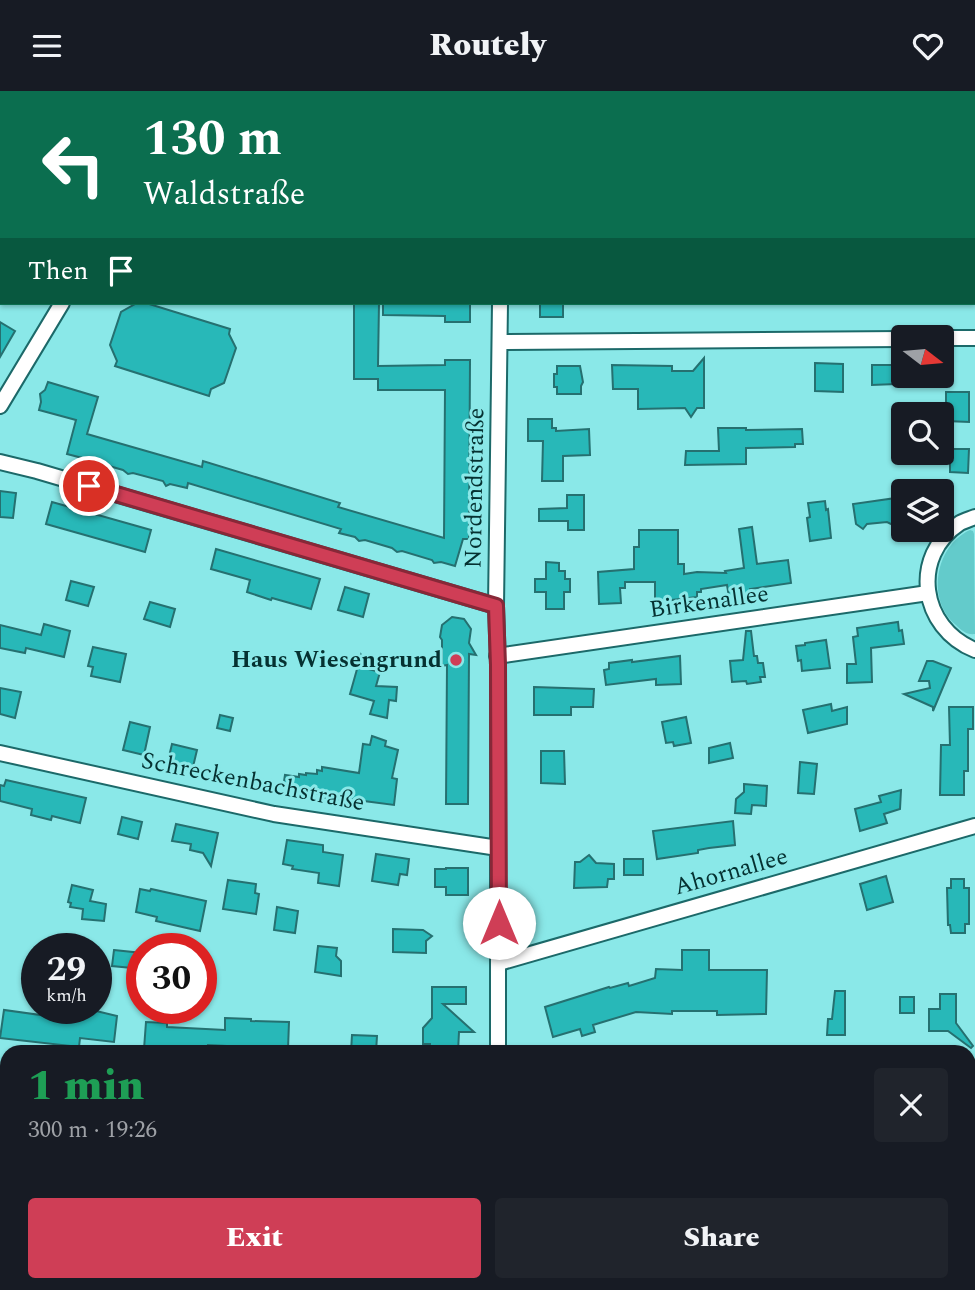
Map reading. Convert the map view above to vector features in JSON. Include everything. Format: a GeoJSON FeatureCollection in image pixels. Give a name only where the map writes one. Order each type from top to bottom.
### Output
{"type":"FeatureCollection","features":[{"type":"Feature","properties":{"kind":"street"},"geometry":{"type":"LineString","coordinates":[[0,406],[61,305]]}},
{"type":"Feature","properties":{"kind":"street","name":"Nordendstraße"},"geometry":{"type":"LineString","coordinates":[[498,1045],[496,606],[500,305]]}},
{"type":"Feature","properties":{"kind":"street"},"geometry":{"type":"LineString","coordinates":[[954,338],[975,338]]}},
{"type":"Feature","properties":{"kind":"street"},"geometry":{"type":"LineString","coordinates":[[500,342],[891,339]]}},
{"type":"Feature","properties":{"kind":"street"},"geometry":{"type":"LineString","coordinates":[[0,462],[496,606]]}},
{"type":"Feature","properties":{"kind":"street"},"geometry":{"type":"LineString","coordinates":[[975,517],[960,524],[937,548],[928,578],[928,593],[934,615],[951,636],[975,650]]}},
{"type":"Feature","properties":{"kind":"street","name":"Birkenallee"},"geometry":{"type":"LineString","coordinates":[[497,656],[928,593]]}},
{"type":"Feature","properties":{"kind":"street","name":"Schreckenbachstraße"},"geometry":{"type":"LineString","coordinates":[[0,753],[274,814],[499,848]]}},
{"type":"Feature","properties":{"kind":"street","name":"Ahornallee"},"geometry":{"type":"LineString","coordinates":[[499,963],[975,826]]}},
{"type":"Feature","properties":{"kind":"shaded area"},"geometry":{"type":"Polygon","coordinates":[[[970,530],[974,534],[975,634],[960,629],[947,614],[938,588],[942,560],[958,538],[970,530]]]}},
{"type":"Feature","properties":{"kind":"building"},"geometry":{"type":"Polygon","coordinates":[[[133,305],[152,305],[230,329],[229,334],[236,348],[224,383],[211,389],[209,396],[115,366],[117,361],[110,345],[121,312],[133,305]]]}},
{"type":"Feature","properties":{"kind":"building"},"geometry":{"type":"Polygon","coordinates":[[[354,305],[379,305],[378,366],[445,365],[445,360],[470,360],[469,539],[463,539],[455,566],[434,563],[432,560],[397,552],[365,540],[359,541],[355,537],[339,533],[341,529],[188,483],[187,488],[170,484],[166,486],[163,481],[128,474],[95,462],[89,463],[86,459],[67,454],[76,420],[39,410],[40,394],[48,382],[98,397],[87,434],[202,467],[203,461],[340,503],[338,507],[444,538],[445,390],[378,390],[378,379],[354,379],[354,305]]]}},
{"type":"Feature","properties":{"kind":"building"},"geometry":{"type":"Polygon","coordinates":[[[383,305],[470,305],[470,322],[445,322],[445,316],[383,315],[383,305]]]}},
{"type":"Feature","properties":{"kind":"building"},"geometry":{"type":"Polygon","coordinates":[[[540,305],[563,305],[563,317],[540,317],[540,305]]]}},
{"type":"Feature","properties":{"kind":"building"},"geometry":{"type":"Polygon","coordinates":[[[0,322],[15,331],[0,357],[0,322]]]}},
{"type":"Feature","properties":{"kind":"building"},"geometry":{"type":"Polygon","coordinates":[[[704,358],[704,408],[697,408],[691,417],[685,408],[638,409],[638,389],[613,389],[612,365],[672,366],[672,371],[693,371],[704,358]]]}},
{"type":"Feature","properties":{"kind":"building"},"geometry":{"type":"Polygon","coordinates":[[[815,363],[843,364],[843,392],[815,391],[815,363]]]}},
{"type":"Feature","properties":{"kind":"building"},"geometry":{"type":"Polygon","coordinates":[[[872,365],[891,365],[891,384],[872,385],[872,365]]]}},
{"type":"Feature","properties":{"kind":"building"},"geometry":{"type":"Polygon","coordinates":[[[557,366],[580,366],[583,382],[581,394],[557,394],[554,374],[557,374],[557,366]]]}},
{"type":"Feature","properties":{"kind":"building"},"geometry":{"type":"Polygon","coordinates":[[[946,392],[969,392],[969,422],[954,421],[954,402],[946,402],[946,392]]]}},
{"type":"Feature","properties":{"kind":"building"},"geometry":{"type":"Polygon","coordinates":[[[528,419],[552,419],[552,428],[556,428],[556,431],[589,429],[590,455],[563,456],[563,481],[542,481],[543,441],[528,441],[528,419]]]}},
{"type":"Feature","properties":{"kind":"building"},"geometry":{"type":"Polygon","coordinates":[[[718,428],[802,429],[803,444],[795,444],[795,447],[746,448],[746,464],[685,465],[686,451],[719,451],[718,428]]]}},
{"type":"Feature","properties":{"kind":"building"},"geometry":{"type":"Polygon","coordinates":[[[954,449],[969,449],[968,473],[950,472],[950,465],[954,465],[954,449]]]}},
{"type":"Feature","properties":{"kind":"building"},"geometry":{"type":"Polygon","coordinates":[[[0,491],[16,493],[13,518],[0,517],[0,491]]]}},
{"type":"Feature","properties":{"kind":"building"},"geometry":{"type":"Polygon","coordinates":[[[567,495],[584,495],[584,530],[568,530],[568,521],[539,521],[539,509],[567,508],[567,495]]]}},
{"type":"Feature","properties":{"kind":"building"},"geometry":{"type":"Polygon","coordinates":[[[891,499],[891,524],[867,524],[863,529],[856,524],[853,504],[891,499]]]}},
{"type":"Feature","properties":{"kind":"building"},"geometry":{"type":"Polygon","coordinates":[[[825,501],[831,538],[810,541],[808,503],[825,501]]]}},
{"type":"Feature","properties":{"kind":"building"},"geometry":{"type":"Polygon","coordinates":[[[52,502],[151,530],[145,552],[46,524],[52,502]]]}},
{"type":"Feature","properties":{"kind":"building"},"geometry":{"type":"Polygon","coordinates":[[[752,527],[757,564],[788,560],[791,583],[750,589],[751,594],[729,597],[727,585],[701,589],[701,592],[697,592],[697,597],[655,602],[655,582],[625,582],[625,588],[620,588],[621,603],[599,604],[598,572],[634,569],[634,547],[639,547],[639,530],[678,530],[678,564],[684,564],[684,574],[726,573],[725,571],[744,568],[739,529],[752,527]]]}},
{"type":"Feature","properties":{"kind":"building"},"geometry":{"type":"Polygon","coordinates":[[[216,549],[320,579],[311,609],[247,592],[250,580],[211,569],[216,549]]]}},
{"type":"Feature","properties":{"kind":"building"},"geometry":{"type":"Polygon","coordinates":[[[546,562],[559,563],[559,571],[565,571],[565,579],[570,579],[570,592],[564,592],[564,609],[546,609],[546,592],[535,592],[535,579],[546,579],[546,562]]]}},
{"type":"Feature","properties":{"kind":"building"},"geometry":{"type":"Polygon","coordinates":[[[71,581],[94,587],[88,606],[66,600],[71,581]]]}},
{"type":"Feature","properties":{"kind":"building"},"geometry":{"type":"Polygon","coordinates":[[[345,587],[369,594],[363,617],[338,610],[345,587]]]}},
{"type":"Feature","properties":{"kind":"building"},"geometry":{"type":"Polygon","coordinates":[[[150,602],[175,609],[170,627],[144,619],[150,602]]]}},
{"type":"Feature","properties":{"kind":"building"},"geometry":{"type":"Polygon","coordinates":[[[452,617],[464,619],[471,629],[469,643],[476,655],[469,654],[468,804],[446,804],[447,665],[442,666],[440,637],[442,625],[452,617]]]}},
{"type":"Feature","properties":{"kind":"building"},"geometry":{"type":"Polygon","coordinates":[[[898,622],[904,644],[871,648],[872,682],[847,683],[847,664],[856,664],[853,637],[858,636],[857,628],[898,622]]]}},
{"type":"Feature","properties":{"kind":"building"},"geometry":{"type":"Polygon","coordinates":[[[44,624],[70,631],[64,657],[26,648],[25,653],[0,648],[0,625],[41,635],[44,624]]]}},
{"type":"Feature","properties":{"kind":"building"},"geometry":{"type":"Polygon","coordinates":[[[746,631],[751,631],[754,656],[757,656],[758,663],[763,663],[765,677],[760,677],[761,682],[732,682],[730,661],[743,660],[746,631]]]}},
{"type":"Feature","properties":{"kind":"building"},"geometry":{"type":"Polygon","coordinates":[[[826,640],[830,668],[802,671],[796,646],[826,640]]]}},
{"type":"Feature","properties":{"kind":"building"},"geometry":{"type":"Polygon","coordinates":[[[93,647],[126,654],[120,682],[91,676],[93,667],[88,666],[93,647]]]}},
{"type":"Feature","properties":{"kind":"building"},"geometry":{"type":"Polygon","coordinates":[[[361,655],[368,669],[380,672],[376,686],[397,687],[396,701],[389,700],[387,718],[370,714],[374,701],[350,694],[361,655]]]}},
{"type":"Feature","properties":{"kind":"building"},"geometry":{"type":"Polygon","coordinates":[[[680,656],[681,684],[656,685],[656,679],[606,685],[604,670],[609,669],[609,663],[680,656]]]}},
{"type":"Feature","properties":{"kind":"building"},"geometry":{"type":"Polygon","coordinates":[[[927,661],[951,668],[933,711],[933,707],[904,694],[930,688],[929,681],[919,681],[927,661]]]}},
{"type":"Feature","properties":{"kind":"building"},"geometry":{"type":"Polygon","coordinates":[[[534,687],[594,689],[593,707],[571,707],[571,715],[534,715],[534,687]]]}},
{"type":"Feature","properties":{"kind":"building"},"geometry":{"type":"Polygon","coordinates":[[[0,688],[21,692],[15,718],[0,714],[0,688]]]}},
{"type":"Feature","properties":{"kind":"building"},"geometry":{"type":"Polygon","coordinates":[[[831,704],[832,711],[847,707],[847,724],[808,733],[803,710],[831,704]]]}},
{"type":"Feature","properties":{"kind":"building"},"geometry":{"type":"Polygon","coordinates":[[[949,707],[973,707],[973,729],[968,729],[968,771],[964,771],[964,795],[940,795],[941,745],[950,745],[949,707]]]}},
{"type":"Feature","properties":{"kind":"building"},"geometry":{"type":"Polygon","coordinates":[[[220,715],[233,718],[230,731],[217,728],[220,715]]]}},
{"type":"Feature","properties":{"kind":"building"},"geometry":{"type":"Polygon","coordinates":[[[686,717],[691,743],[674,746],[673,742],[666,743],[662,722],[686,717]]]}},
{"type":"Feature","properties":{"kind":"building"},"geometry":{"type":"Polygon","coordinates":[[[130,722],[150,727],[144,755],[123,750],[130,722]]]}},
{"type":"Feature","properties":{"kind":"building"},"geometry":{"type":"Polygon","coordinates":[[[372,736],[386,741],[385,746],[398,750],[392,778],[397,779],[394,805],[325,798],[326,795],[283,788],[285,775],[299,777],[299,774],[317,774],[317,770],[322,771],[322,767],[359,773],[363,744],[370,745],[372,736]]]}},
{"type":"Feature","properties":{"kind":"building"},"geometry":{"type":"Polygon","coordinates":[[[730,743],[733,758],[709,763],[709,748],[730,743]]]}},
{"type":"Feature","properties":{"kind":"building"},"geometry":{"type":"Polygon","coordinates":[[[172,744],[197,750],[192,771],[167,765],[172,744]]]}},
{"type":"Feature","properties":{"kind":"building"},"geometry":{"type":"Polygon","coordinates":[[[541,751],[564,751],[565,784],[541,783],[541,751]]]}},
{"type":"Feature","properties":{"kind":"building"},"geometry":{"type":"Polygon","coordinates":[[[800,762],[817,764],[814,794],[798,793],[800,762]]]}},
{"type":"Feature","properties":{"kind":"building"},"geometry":{"type":"Polygon","coordinates":[[[6,780],[86,798],[80,823],[52,816],[51,820],[31,815],[32,809],[0,801],[0,785],[4,786],[6,780]]]}},
{"type":"Feature","properties":{"kind":"building"},"geometry":{"type":"Polygon","coordinates":[[[744,784],[767,786],[766,806],[752,805],[751,814],[735,813],[736,799],[744,792],[744,784]]]}},
{"type":"Feature","properties":{"kind":"building"},"geometry":{"type":"Polygon","coordinates":[[[901,790],[900,809],[884,814],[887,823],[860,831],[855,809],[881,802],[879,796],[901,790]]]}},
{"type":"Feature","properties":{"kind":"building"},"geometry":{"type":"Polygon","coordinates":[[[122,817],[142,822],[138,839],[118,834],[122,817]]]}},
{"type":"Feature","properties":{"kind":"building"},"geometry":{"type":"Polygon","coordinates":[[[733,821],[735,845],[657,859],[653,831],[733,821]]]}},
{"type":"Feature","properties":{"kind":"building"},"geometry":{"type":"Polygon","coordinates":[[[176,824],[218,833],[211,866],[203,853],[190,850],[191,844],[172,841],[176,824]]]}},
{"type":"Feature","properties":{"kind":"building"},"geometry":{"type":"Polygon","coordinates":[[[287,840],[323,845],[323,852],[343,855],[339,886],[318,883],[319,873],[292,869],[293,866],[283,864],[287,840]]]}},
{"type":"Feature","properties":{"kind":"building"},"geometry":{"type":"Polygon","coordinates":[[[376,854],[409,859],[407,875],[400,874],[398,885],[372,881],[376,854]]]}},
{"type":"Feature","properties":{"kind":"building"},"geometry":{"type":"Polygon","coordinates":[[[589,855],[596,863],[614,864],[614,879],[608,879],[607,887],[574,888],[575,862],[580,862],[589,855]]]}},
{"type":"Feature","properties":{"kind":"building"},"geometry":{"type":"Polygon","coordinates":[[[624,859],[643,859],[643,875],[624,875],[624,859]]]}},
{"type":"Feature","properties":{"kind":"building"},"geometry":{"type":"Polygon","coordinates":[[[468,868],[468,895],[446,895],[446,887],[435,887],[435,869],[468,868]]]}},
{"type":"Feature","properties":{"kind":"building"},"geometry":{"type":"Polygon","coordinates":[[[886,876],[893,902],[867,910],[860,884],[886,876]]]}},
{"type":"Feature","properties":{"kind":"building"},"geometry":{"type":"Polygon","coordinates":[[[951,879],[964,879],[964,888],[969,888],[969,924],[965,924],[965,933],[951,933],[948,925],[947,888],[951,888],[951,879]]]}},
{"type":"Feature","properties":{"kind":"building"},"geometry":{"type":"Polygon","coordinates":[[[228,880],[256,884],[255,893],[259,894],[256,914],[223,909],[228,880]]]}},
{"type":"Feature","properties":{"kind":"building"},"geometry":{"type":"Polygon","coordinates":[[[72,885],[93,890],[90,901],[106,904],[104,921],[82,919],[83,909],[70,907],[71,903],[68,902],[72,885]]]}},
{"type":"Feature","properties":{"kind":"building"},"geometry":{"type":"Polygon","coordinates":[[[140,889],[206,901],[200,931],[156,921],[157,917],[136,912],[140,889]]]}},
{"type":"Feature","properties":{"kind":"building"},"geometry":{"type":"Polygon","coordinates":[[[277,907],[298,911],[295,933],[274,930],[277,907]]]}},
{"type":"Feature","properties":{"kind":"building"},"geometry":{"type":"Polygon","coordinates":[[[393,929],[423,930],[432,936],[426,941],[426,953],[393,952],[393,929]]]}},
{"type":"Feature","properties":{"kind":"building"},"geometry":{"type":"Polygon","coordinates":[[[318,946],[337,948],[336,956],[341,961],[341,976],[315,972],[318,946]]]}},
{"type":"Feature","properties":{"kind":"building"},"geometry":{"type":"Polygon","coordinates":[[[114,950],[126,951],[126,967],[112,966],[114,950]]]}},
{"type":"Feature","properties":{"kind":"building"},"geometry":{"type":"Polygon","coordinates":[[[682,950],[709,950],[709,970],[767,970],[766,1014],[717,1015],[717,1011],[672,1011],[672,1014],[636,1012],[593,1025],[595,1032],[582,1036],[580,1029],[553,1037],[545,1007],[609,987],[628,983],[629,986],[655,978],[656,969],[682,970],[682,950]]]}},
{"type":"Feature","properties":{"kind":"building"},"geometry":{"type":"Polygon","coordinates":[[[432,987],[466,987],[466,1004],[443,1004],[474,1032],[459,1032],[458,1045],[423,1044],[423,1028],[432,1018],[432,987]]]}},
{"type":"Feature","properties":{"kind":"building"},"geometry":{"type":"Polygon","coordinates":[[[835,991],[845,991],[845,1035],[827,1035],[835,991]]]}},
{"type":"Feature","properties":{"kind":"building"},"geometry":{"type":"Polygon","coordinates":[[[940,994],[956,994],[956,1023],[972,1045],[967,1045],[948,1031],[929,1031],[929,1009],[940,1009],[940,994]]]}},
{"type":"Feature","properties":{"kind":"building"},"geometry":{"type":"Polygon","coordinates":[[[900,997],[914,997],[914,1013],[900,1013],[900,997]]]}},
{"type":"Feature","properties":{"kind":"building"},"geometry":{"type":"Polygon","coordinates":[[[4,1010],[21,1012],[21,1024],[112,1024],[112,1015],[117,1016],[114,1042],[80,1038],[79,1045],[61,1045],[0,1038],[4,1010]]]}},
{"type":"Feature","properties":{"kind":"building"},"geometry":{"type":"Polygon","coordinates":[[[225,1018],[289,1022],[288,1045],[144,1045],[146,1024],[167,1024],[167,1027],[225,1030],[225,1018]]]}},
{"type":"Feature","properties":{"kind":"building"},"geometry":{"type":"Polygon","coordinates":[[[352,1035],[377,1036],[376,1045],[351,1045],[352,1035]]]}},
{"type":"Feature","properties":{"kind":"place","name":"Haus Wiesengrund"},"geometry":{"type":"Point","coordinates":[456,660]}},
{"type":"Feature","properties":{"kind":"route"},"geometry":{"type":"LineString","coordinates":[[89,486],[496,606],[499,923]]}}]}
